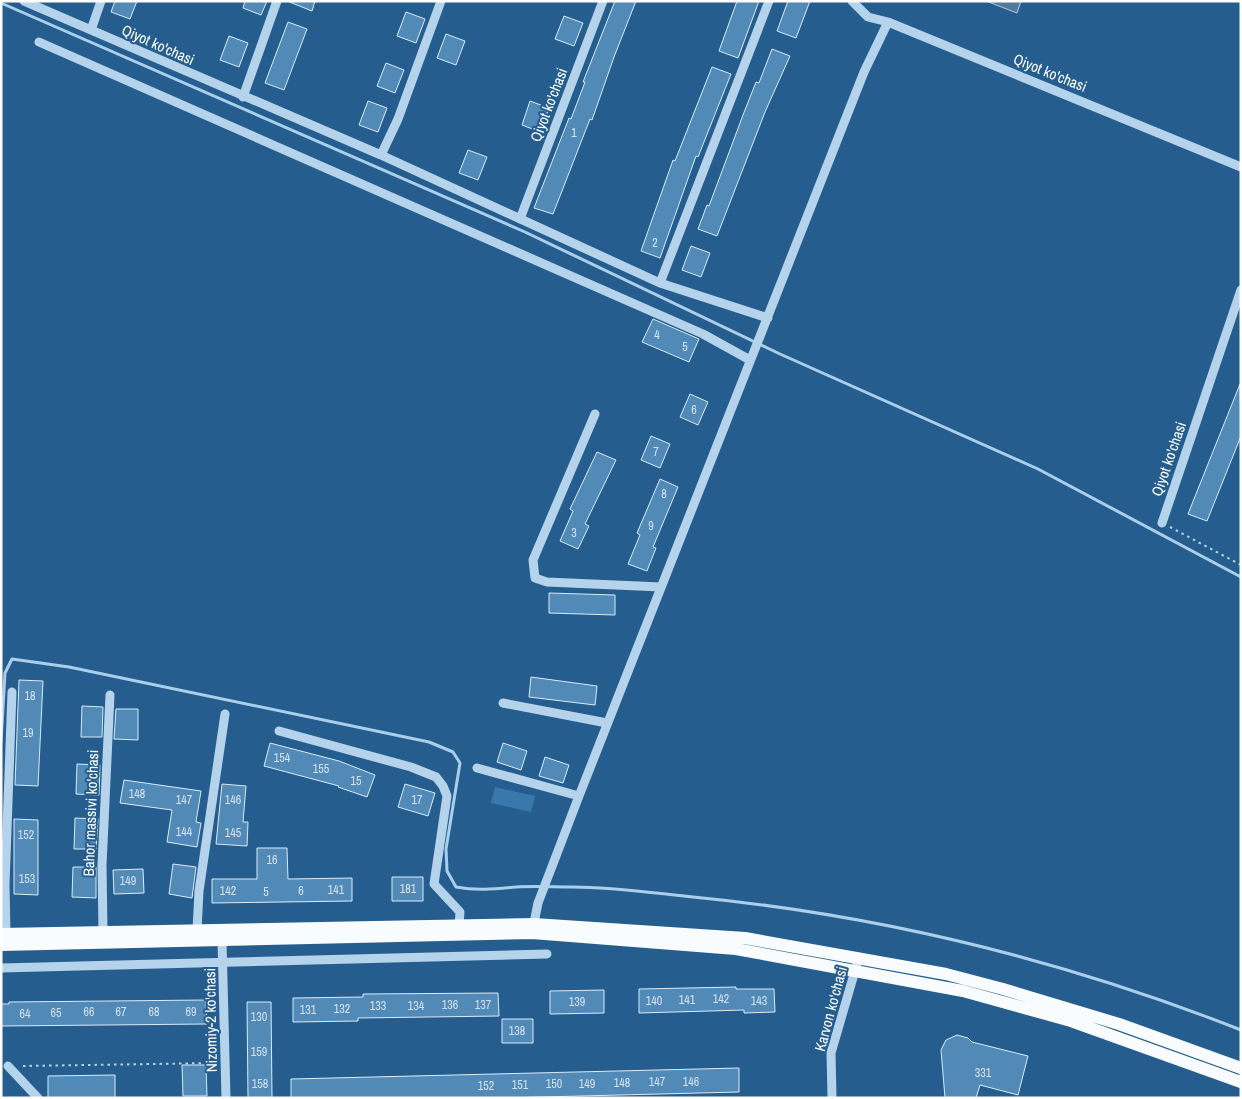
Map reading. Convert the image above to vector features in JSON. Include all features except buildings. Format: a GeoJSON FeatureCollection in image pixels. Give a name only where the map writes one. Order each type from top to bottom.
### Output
{"type":"FeatureCollection","features":[{"type":"Feature","properties":{"kind":"main road"},"geometry":{"type":"LineString","coordinates":[[3,938],[103,932],[459,926],[533,929],[736,949],[946,974],[1004,989],[1119,1024],[1241,1068]]}},
{"type":"Feature","properties":{"kind":"main road"},"geometry":{"type":"LineString","coordinates":[[3,938],[222,941],[533,929]]}},
{"type":"Feature","properties":{"kind":"main road"},"geometry":{"type":"LineString","coordinates":[[857,963],[1071,1021],[1241,1082]]}},
{"type":"Feature","properties":{"kind":"street","name":"Qiyot ko'chasi"},"geometry":{"type":"LineString","coordinates":[[24,1],[242,97],[381,155],[660,283],[768,318]]}},
{"type":"Feature","properties":{"kind":"street"},"geometry":{"type":"LineString","coordinates":[[91,30],[101,1]]}},
{"type":"Feature","properties":{"kind":"street"},"geometry":{"type":"LineString","coordinates":[[242,97],[277,1]]}},
{"type":"Feature","properties":{"kind":"street"},"geometry":{"type":"LineString","coordinates":[[381,155],[398,119],[441,1]]}},
{"type":"Feature","properties":{"kind":"street","name":"Qiyot ko'chasi"},"geometry":{"type":"LineString","coordinates":[[520,219],[603,1]]}},
{"type":"Feature","properties":{"kind":"street"},"geometry":{"type":"LineString","coordinates":[[660,283],[769,1]]}},
{"type":"Feature","properties":{"kind":"street","name":"Qiyot ko'chasi"},"geometry":{"type":"LineString","coordinates":[[852,1],[868,17],[888,22],[1241,167]]}},
{"type":"Feature","properties":{"kind":"street"},"geometry":{"type":"LineString","coordinates":[[533,929],[544,886],[607,723],[864,72],[888,22]]}},
{"type":"Feature","properties":{"kind":"street"},"geometry":{"type":"LineString","coordinates":[[39,42],[703,334],[750,360]]}},
{"type":"Feature","properties":{"kind":"street","name":"Qiyot ko'chasi"},"geometry":{"type":"LineString","coordinates":[[1162,523],[1241,290]]}},
{"type":"Feature","properties":{"kind":"street"},"geometry":{"type":"LineString","coordinates":[[595,414],[533,560],[535,578],[548,582],[661,587]]}},
{"type":"Feature","properties":{"kind":"street"},"geometry":{"type":"LineString","coordinates":[[3,938],[12,692]]}},
{"type":"Feature","properties":{"kind":"street","name":"Bahor massivi ko'chasi"},"geometry":{"type":"LineString","coordinates":[[103,932],[102,865],[110,695]]}},
{"type":"Feature","properties":{"kind":"street"},"geometry":{"type":"LineString","coordinates":[[502,703],[607,723]]}},
{"type":"Feature","properties":{"kind":"street"},"geometry":{"type":"LineString","coordinates":[[197,930],[199,891],[225,714]]}},
{"type":"Feature","properties":{"kind":"street"},"geometry":{"type":"LineString","coordinates":[[278,731],[411,768],[436,777],[443,786],[447,796],[434,884],[460,912],[459,926]]}},
{"type":"Feature","properties":{"kind":"street"},"geometry":{"type":"LineString","coordinates":[[477,768],[579,796]]}},
{"type":"Feature","properties":{"kind":"street","name":"Nizomiy-2 ko'chasi"},"geometry":{"type":"LineString","coordinates":[[222,941],[226,1098]]}},
{"type":"Feature","properties":{"kind":"street"},"geometry":{"type":"LineString","coordinates":[[1,968],[547,954]]}},
{"type":"Feature","properties":{"kind":"street","name":"Karvon ko'chasi"},"geometry":{"type":"LineString","coordinates":[[832,1098],[831,1053],[857,963]]}},
{"type":"Feature","properties":{"kind":"street"},"geometry":{"type":"LineString","coordinates":[[8,1066],[38,1098]]}},
{"type":"Feature","properties":{"kind":"path"},"geometry":{"type":"LineString","coordinates":[[1162,523],[1241,565]]}},
{"type":"Feature","properties":{"kind":"path"},"geometry":{"type":"LineString","coordinates":[[8,1066],[225,1062]]}},
{"type":"Feature","properties":{"kind":"shaded area"},"geometry":{"type":"Polygon","coordinates":[[[986,1],[1021,1],[1017,13],[986,1]]]}},
{"type":"Feature","properties":{"kind":"shaded area"},"geometry":{"type":"Polygon","coordinates":[[[495,787],[535,796],[531,812],[491,803],[495,787]]]}},
{"type":"Feature","properties":{"kind":"waterway"},"geometry":{"type":"LineString","coordinates":[[1,3],[525,232],[780,354],[1038,469],[1241,577]]}},
{"type":"Feature","properties":{"kind":"waterway"},"geometry":{"type":"LineString","coordinates":[[1,742],[5,673],[12,659],[69,667],[429,742],[453,752],[460,763],[446,849],[447,871],[456,887],[479,889],[516,887],[618,889],[763,905],[833,916],[971,944],[1040,962],[1175,1005],[1241,1030]]}}]}
